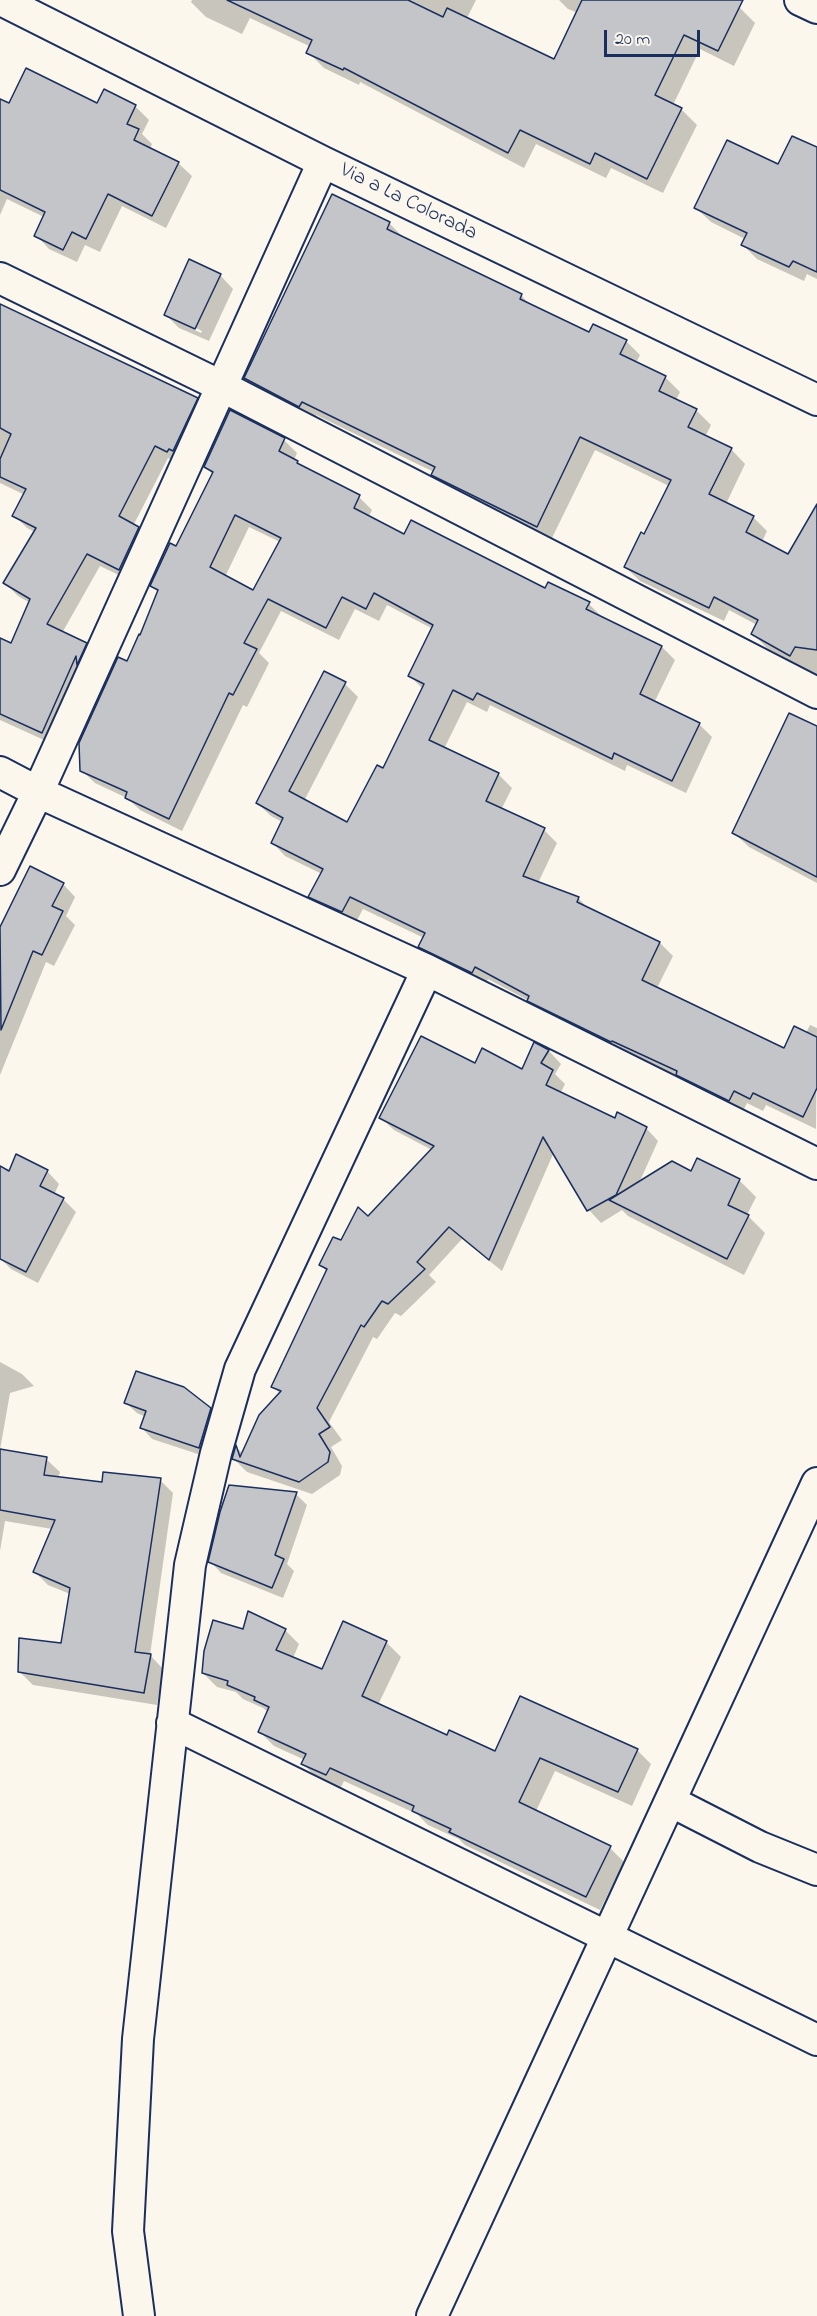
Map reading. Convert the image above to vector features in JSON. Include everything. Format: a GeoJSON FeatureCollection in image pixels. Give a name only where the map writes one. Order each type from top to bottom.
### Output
{"type":"FeatureCollection","features":[{"type":"Feature","properties":{"kind":"street","name":"Via a La Colorada"},"geometry":{"type":"LineString","coordinates":[[1,0],[323,162],[817,400]]}},
{"type":"Feature","properties":{"kind":"street"},"geometry":{"type":"LineString","coordinates":[[800,0],[817,8]]}},
{"type":"Feature","properties":{"kind":"street"},"geometry":{"type":"LineString","coordinates":[[0,870],[38,792],[323,162]]}},
{"type":"Feature","properties":{"kind":"street"},"geometry":{"type":"LineString","coordinates":[[0,278],[221,386],[817,693]]}},
{"type":"Feature","properties":{"kind":"street"},"geometry":{"type":"LineString","coordinates":[[0,772],[38,792],[427,970],[817,1164]]}},
{"type":"Feature","properties":{"kind":"street"},"geometry":{"type":"LineString","coordinates":[[139,2316],[128,2231],[138,2038],[190,1565],[216,1453],[240,1370],[427,970]]}},
{"type":"Feature","properties":{"kind":"street"},"geometry":{"type":"LineString","coordinates":[[432,2316],[817,1483]]}},
{"type":"Feature","properties":{"kind":"street"},"geometry":{"type":"LineString","coordinates":[[172,1723],[817,2040]]}},
{"type":"Feature","properties":{"kind":"street"},"geometry":{"type":"LineString","coordinates":[[670,1801],[760,1847],[817,1870]]}},
{"type":"Feature","properties":{"kind":"building"},"geometry":{"type":"Polygon","coordinates":[[[227,0],[408,0],[443,17],[447,8],[554,59],[582,0],[743,0],[718,51],[684,35],[655,95],[682,108],[647,179],[595,153],[590,164],[520,130],[508,153],[344,68],[343,70],[306,53],[312,40],[227,0]]]}},
{"type":"Feature","properties":{"kind":"building"},"geometry":{"type":"Polygon","coordinates":[[[26,68],[97,103],[104,89],[136,105],[127,124],[139,129],[134,140],[179,162],[152,216],[108,194],[86,239],[72,232],[63,250],[34,236],[45,212],[0,190],[0,99],[9,103],[26,68]]]}},
{"type":"Feature","properties":{"kind":"building"},"geometry":{"type":"Polygon","coordinates":[[[792,136],[817,147],[817,272],[793,261],[789,267],[741,245],[747,233],[694,208],[727,140],[778,164],[792,136]]]}},
{"type":"Feature","properties":{"kind":"building"},"geometry":{"type":"Polygon","coordinates":[[[332,194],[390,222],[387,229],[522,294],[520,299],[589,332],[593,324],[627,340],[620,354],[666,376],[659,391],[697,409],[688,427],[732,448],[709,494],[754,516],[746,532],[788,554],[817,504],[817,650],[795,647],[790,656],[751,634],[758,620],[714,597],[709,608],[624,567],[641,532],[644,534],[671,480],[580,437],[537,527],[431,475],[435,467],[302,402],[299,407],[244,378],[332,194]]]}},
{"type":"Feature","properties":{"kind":"building"},"geometry":{"type":"Polygon","coordinates":[[[189,259],[221,274],[195,329],[164,315],[189,259]]]}},
{"type":"Feature","properties":{"kind":"building"},"geometry":{"type":"Polygon","coordinates":[[[0,304],[198,398],[173,451],[169,449],[167,452],[155,446],[119,516],[139,527],[119,570],[87,554],[47,624],[87,643],[77,665],[76,656],[42,733],[0,714],[0,638],[11,643],[30,599],[3,583],[36,528],[12,516],[26,489],[0,477],[0,459],[11,434],[0,428],[0,304]]]}},
{"type":"Feature","properties":{"kind":"building"},"geometry":{"type":"Polygon","coordinates":[[[230,410],[285,438],[279,451],[298,461],[297,463],[360,495],[354,508],[404,534],[411,520],[545,588],[548,582],[590,602],[586,609],[662,646],[640,694],[700,723],[672,781],[614,753],[612,759],[477,693],[473,700],[453,690],[429,740],[499,773],[486,801],[545,828],[523,876],[579,897],[577,902],[660,942],[642,980],[784,1048],[794,1026],[817,1037],[817,1088],[803,1117],[753,1093],[750,1099],[734,1091],[729,1101],[676,1075],[677,1071],[527,1001],[529,996],[475,967],[472,973],[418,947],[425,933],[350,897],[342,912],[308,897],[323,869],[271,843],[283,818],[256,803],[324,671],[346,682],[289,791],[347,822],[377,765],[383,768],[424,684],[408,676],[433,625],[374,593],[366,609],[342,597],[326,628],[268,599],[244,643],[257,649],[233,695],[229,693],[169,819],[125,798],[127,792],[80,771],[79,743],[118,657],[127,661],[140,635],[158,590],[150,586],[170,543],[176,546],[213,472],[204,467],[230,410]],[[235,515],[210,567],[253,590],[281,538],[235,515]]]}},
{"type":"Feature","properties":{"kind":"building"},"geometry":{"type":"Polygon","coordinates":[[[789,713],[817,726],[817,877],[732,833],[789,713]]]}},
{"type":"Feature","properties":{"kind":"building"},"geometry":{"type":"Polygon","coordinates":[[[30,866],[64,883],[52,906],[63,911],[42,955],[33,951],[1,1030],[0,927],[30,866]]]}},
{"type":"Feature","properties":{"kind":"building"},"geometry":{"type":"Polygon","coordinates":[[[421,1036],[475,1063],[482,1048],[522,1069],[534,1042],[549,1050],[541,1063],[553,1070],[546,1085],[615,1118],[617,1112],[647,1127],[616,1195],[587,1211],[543,1137],[489,1260],[449,1227],[417,1262],[425,1269],[388,1304],[382,1301],[364,1327],[361,1325],[317,1408],[330,1427],[319,1434],[330,1452],[328,1462],[299,1482],[232,1459],[236,1445],[240,1457],[259,1415],[281,1391],[271,1387],[327,1269],[319,1265],[333,1237],[341,1240],[358,1207],[368,1216],[434,1146],[379,1118],[421,1036]]]}},
{"type":"Feature","properties":{"kind":"building"},"geometry":{"type":"Polygon","coordinates":[[[16,1154],[48,1170],[40,1186],[64,1198],[26,1272],[0,1259],[0,1166],[9,1171],[16,1154]]]}},
{"type":"Feature","properties":{"kind":"building"},"geometry":{"type":"Polygon","coordinates":[[[697,1158],[740,1179],[728,1205],[749,1215],[727,1259],[609,1200],[672,1161],[691,1171],[697,1158]]]}},
{"type":"Feature","properties":{"kind":"building"},"geometry":{"type":"Polygon","coordinates":[[[136,1371],[184,1387],[211,1408],[199,1448],[140,1428],[146,1411],[124,1403],[136,1371]]]}},
{"type":"Feature","properties":{"kind":"building"},"geometry":{"type":"Polygon","coordinates":[[[0,1449],[47,1457],[44,1475],[102,1482],[103,1472],[161,1478],[135,1652],[151,1654],[144,1693],[18,1672],[19,1638],[61,1643],[70,1588],[33,1572],[55,1520],[0,1510],[0,1449]]]}},
{"type":"Feature","properties":{"kind":"building"},"geometry":{"type":"Polygon","coordinates":[[[229,1485],[297,1492],[275,1555],[284,1559],[272,1588],[208,1562],[229,1485]]]}},
{"type":"Feature","properties":{"kind":"building"},"geometry":{"type":"Polygon","coordinates":[[[248,1611],[286,1629],[276,1650],[322,1669],[343,1621],[387,1641],[362,1696],[447,1735],[449,1730],[495,1751],[520,1696],[638,1749],[618,1792],[540,1758],[519,1802],[611,1846],[586,1897],[449,1832],[451,1829],[412,1811],[414,1806],[330,1768],[326,1775],[301,1764],[306,1754],[258,1732],[269,1707],[254,1700],[255,1697],[227,1685],[228,1681],[202,1673],[204,1651],[213,1620],[243,1629],[248,1611]]]}}]}
